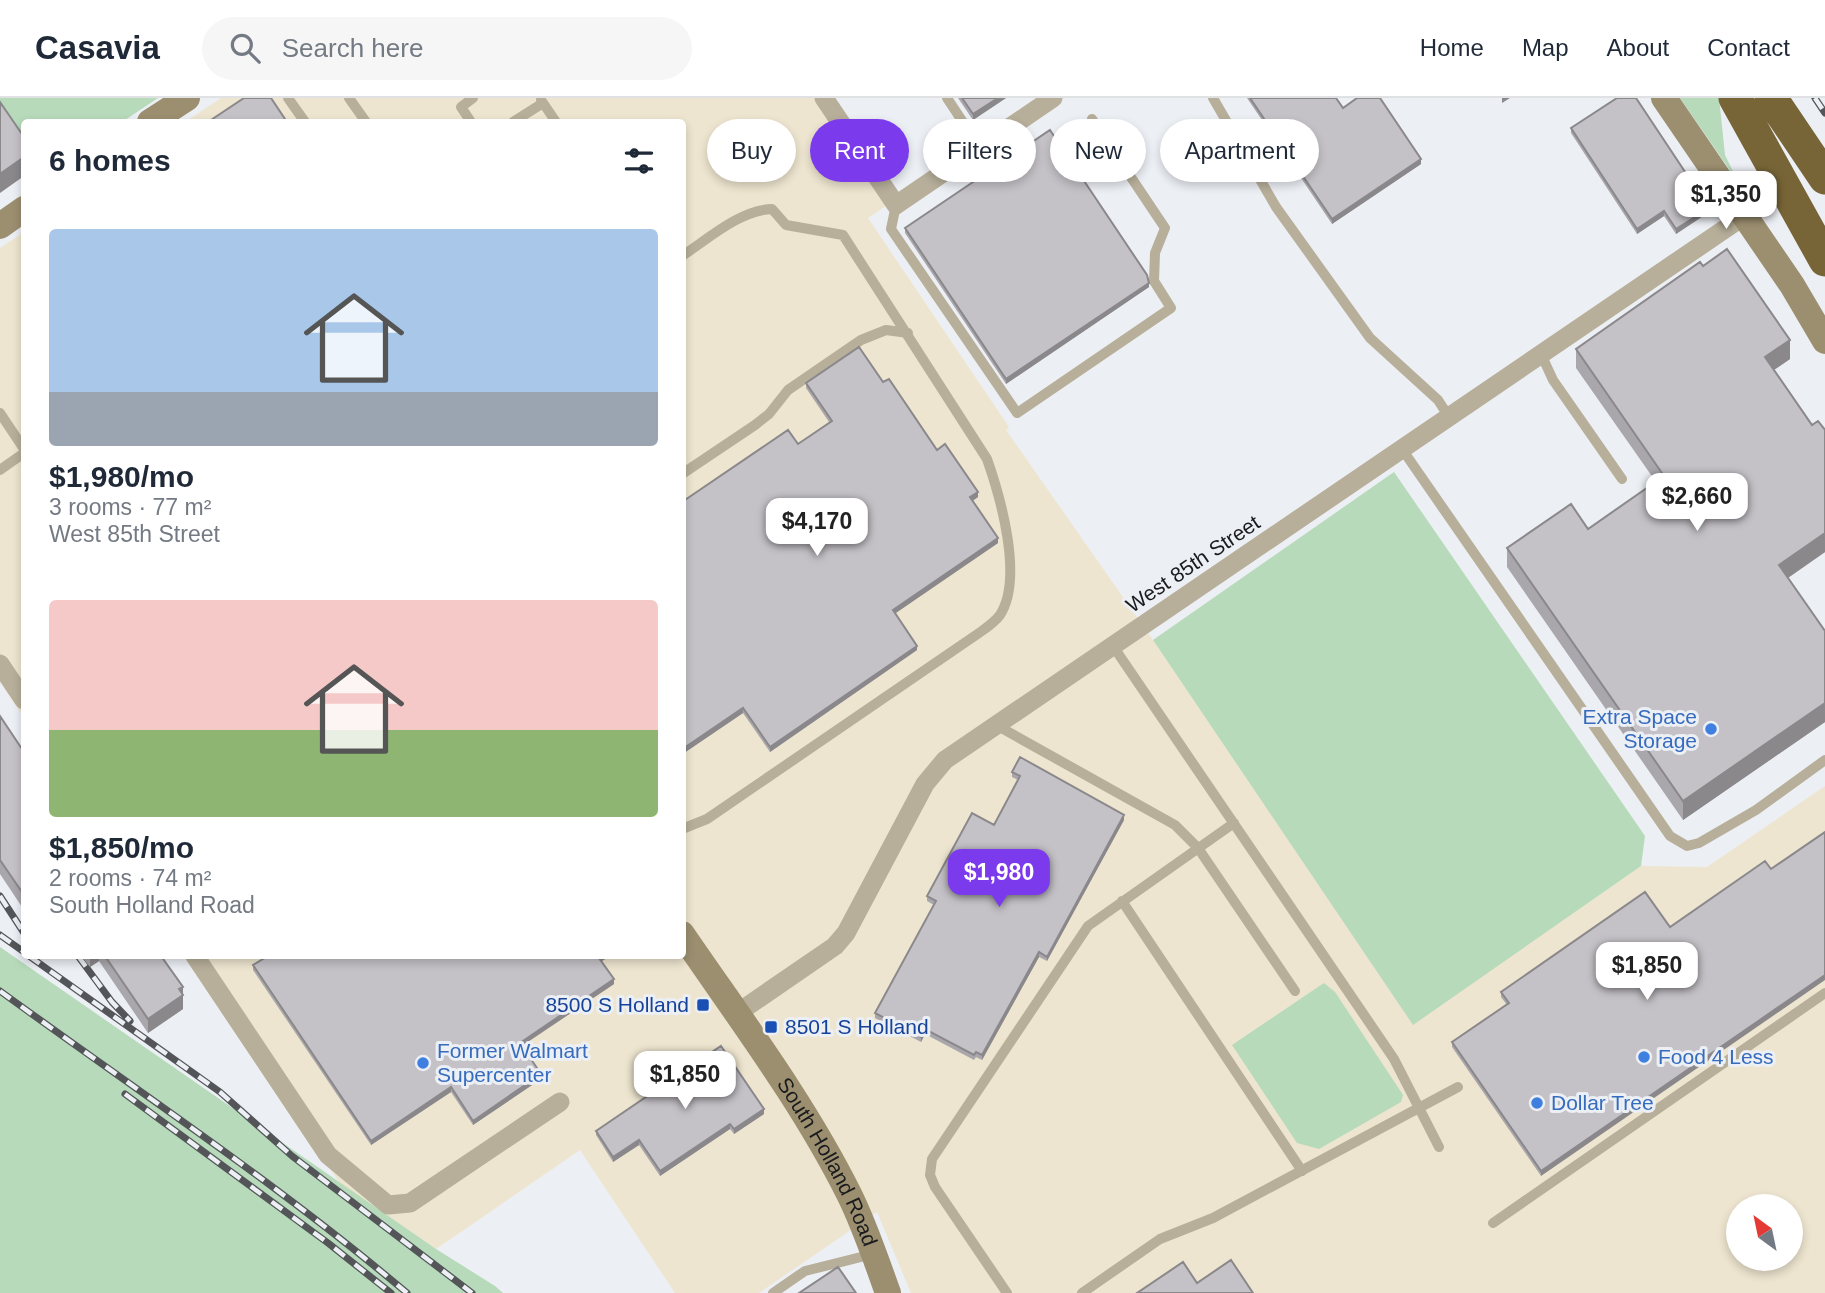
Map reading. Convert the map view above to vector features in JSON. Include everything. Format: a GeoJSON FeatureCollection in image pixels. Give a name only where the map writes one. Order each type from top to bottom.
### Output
{"type":"FeatureCollection","features":[{"type":"Feature","properties":{"kind":"highway"},"geometry":{"type":"LineString","coordinates":[[1735,98],[1825,260]]}},
{"type":"Feature","properties":{"kind":"highway"},"geometry":{"type":"LineString","coordinates":[[1771,98],[1825,178]]}},
{"type":"Feature","properties":{"kind":"main road"},"geometry":{"type":"LineString","coordinates":[[155,119],[187,98]]}},
{"type":"Feature","properties":{"kind":"main road"},"geometry":{"type":"LineString","coordinates":[[1664,98],[1792,285],[1825,341]]}},
{"type":"Feature","properties":{"kind":"main road"},"geometry":{"type":"LineString","coordinates":[[0,226],[21,211]]}},
{"type":"Feature","properties":{"kind":"main road","name":"South Holland Road"},"geometry":{"type":"LineString","coordinates":[[686,940],[801,1109],[828,1155],[849,1195],[888,1293]]}},
{"type":"Feature","properties":{"kind":"street"},"geometry":{"type":"LineString","coordinates":[[824,98],[896,205],[930,182]]}},
{"type":"Feature","properties":{"kind":"street"},"geometry":{"type":"LineString","coordinates":[[1023,119],[1054,98]]}},
{"type":"Feature","properties":{"kind":"street","name":"West 85th Street"},"geometry":{"type":"LineString","coordinates":[[736,1014],[835,946],[846,933],[925,784],[945,760],[1744,216]]}},
{"type":"Feature","properties":{"kind":"street"},"geometry":{"type":"LineString","coordinates":[[0,664],[21,696]]}},
{"type":"Feature","properties":{"kind":"street"},"geometry":{"type":"LineString","coordinates":[[197,959],[328,1155],[388,1205],[410,1203],[560,1102]]}},
{"type":"Feature","properties":{"kind":"lane"},"geometry":{"type":"LineString","coordinates":[[288,98],[303,119]]}},
{"type":"Feature","properties":{"kind":"lane"},"geometry":{"type":"LineString","coordinates":[[349,98],[364,119]]}},
{"type":"Feature","properties":{"kind":"lane"},"geometry":{"type":"LineString","coordinates":[[469,119],[458,102],[473,98]]}},
{"type":"Feature","properties":{"kind":"lane"},"geometry":{"type":"LineString","coordinates":[[947,98],[961,119]]}},
{"type":"Feature","properties":{"kind":"lane"},"geometry":{"type":"LineString","coordinates":[[1213,98],[1276,207],[1370,338],[1437,400],[1449,417]]}},
{"type":"Feature","properties":{"kind":"lane"},"geometry":{"type":"LineString","coordinates":[[517,119],[541,100],[554,119]]}},
{"type":"Feature","properties":{"kind":"lane"},"geometry":{"type":"LineString","coordinates":[[896,205],[891,229],[1017,413],[1171,308],[1154,281],[1155,253],[1166,228],[1135,182]]}},
{"type":"Feature","properties":{"kind":"lane"},"geometry":{"type":"LineString","coordinates":[[686,253],[759,209],[772,209],[786,225],[843,235],[987,458],[1000,495],[1009,561],[1008,596],[999,615],[979,634],[707,819],[686,827]]}},
{"type":"Feature","properties":{"kind":"lane"},"geometry":{"type":"LineString","coordinates":[[686,471],[755,425],[769,414],[788,390],[861,340],[886,330],[908,333]]}},
{"type":"Feature","properties":{"kind":"lane"},"geometry":{"type":"LineString","coordinates":[[1541,354],[1553,380],[1622,479]]}},
{"type":"Feature","properties":{"kind":"lane"},"geometry":{"type":"LineString","coordinates":[[0,413],[21,446]]}},
{"type":"Feature","properties":{"kind":"lane"},"geometry":{"type":"LineString","coordinates":[[1402,449],[1670,836],[1687,846],[1699,843],[1756,810],[1825,760]]}},
{"type":"Feature","properties":{"kind":"lane"},"geometry":{"type":"LineString","coordinates":[[0,470],[21,453]]}},
{"type":"Feature","properties":{"kind":"lane"},"geometry":{"type":"LineString","coordinates":[[1114,646],[1394,1059],[1439,1147]]}},
{"type":"Feature","properties":{"kind":"lane"},"geometry":{"type":"LineString","coordinates":[[996,725],[1175,825],[1198,848],[1295,991]]}},
{"type":"Feature","properties":{"kind":"lane"},"geometry":{"type":"LineString","coordinates":[[1007,1293],[934,1187],[930,1175],[932,1159],[1088,926],[1234,823]]}},
{"type":"Feature","properties":{"kind":"lane"},"geometry":{"type":"LineString","coordinates":[[1122,901],[1301,1171]]}},
{"type":"Feature","properties":{"kind":"lane"},"geometry":{"type":"LineString","coordinates":[[1493,1223],[1825,993]]}},
{"type":"Feature","properties":{"kind":"lane"},"geometry":{"type":"LineString","coordinates":[[1082,1293],[1160,1239],[1213,1218],[1458,1087]]}},
{"type":"Feature","properties":{"kind":"lane"},"geometry":{"type":"LineString","coordinates":[[773,1293],[805,1271],[874,1254]]}},
{"type":"Feature","properties":{"kind":"shaded area"},"geometry":{"type":"Polygon","coordinates":[[[221,98],[815,98],[829,119],[810,119],[810,182],[872,182],[887,205],[868,218],[1009,427],[1006,430],[1153,640],[1413,1024],[1641,866],[1707,867],[1825,786],[1825,1293],[911,1293],[877,1212],[759,1293],[675,1293],[580,1150],[436,1249],[341,1185],[188,959],[686,959],[686,119],[190,119],[221,98]]]}},
{"type":"Feature","properties":{"kind":"shaded area"},"geometry":{"type":"Polygon","coordinates":[[[21,234],[21,714],[0,682],[0,248],[21,234]]]}},
{"type":"Feature","properties":{"kind":"green space"},"geometry":{"type":"Polygon","coordinates":[[[0,98],[158,98],[126,119],[21,119],[21,144],[0,112],[0,98]]]}},
{"type":"Feature","properties":{"kind":"green space"},"geometry":{"type":"Polygon","coordinates":[[[1680,98],[1719,98],[1725,155],[1738,182],[1680,98]]]}},
{"type":"Feature","properties":{"kind":"green space"},"geometry":{"type":"Polygon","coordinates":[[[1394,472],[1645,836],[1641,866],[1413,1025],[1153,640],[1394,472]]]}},
{"type":"Feature","properties":{"kind":"green space"},"geometry":{"type":"Polygon","coordinates":[[[0,947],[436,1249],[503,1293],[0,1293],[0,947]]]}},
{"type":"Feature","properties":{"kind":"green space"},"geometry":{"type":"Polygon","coordinates":[[[1324,983],[1335,992],[1403,1095],[1401,1102],[1319,1149],[1297,1143],[1232,1045],[1324,983]]]}},
{"type":"Feature","properties":{"kind":"building"},"geometry":{"type":"Polygon","coordinates":[[[244,98],[271,98],[285,119],[212,119],[244,98]]]}},
{"type":"Feature","properties":{"kind":"building"},"geometry":{"type":"Polygon","coordinates":[[[962,98],[998,98],[973,114],[962,98]]]}},
{"type":"Feature","properties":{"kind":"building"},"geometry":{"type":"Polygon","coordinates":[[[1250,98],[1336,98],[1343,108],[1357,98],[1380,98],[1421,159],[1332,219],[1307,182],[1319,182],[1319,119],[1264,119],[1250,98]]]}},
{"type":"Feature","properties":{"kind":"building"},"geometry":{"type":"Polygon","coordinates":[[[1617,98],[1636,98],[1709,208],[1676,229],[1664,211],[1637,229],[1571,128],[1617,98]]]}},
{"type":"Feature","properties":{"kind":"building"},"geometry":{"type":"Polygon","coordinates":[[[0,102],[21,133],[21,159],[0,174],[0,102]]]}},
{"type":"Feature","properties":{"kind":"building"},"geometry":{"type":"Polygon","coordinates":[[[1050,130],[1050,182],[1085,182],[1147,275],[1149,283],[1006,379],[905,228],[973,182],[1036,182],[1036,139],[1050,130]]]}},
{"type":"Feature","properties":{"kind":"building"},"geometry":{"type":"Polygon","coordinates":[[[1727,249],[1790,340],[1765,357],[1812,425],[1818,421],[1825,430],[1825,533],[1779,565],[1825,631],[1825,703],[1683,801],[1507,548],[1571,504],[1588,529],[1664,476],[1576,349],[1700,262],[1703,266],[1727,249]]]}},
{"type":"Feature","properties":{"kind":"building"},"geometry":{"type":"Polygon","coordinates":[[[859,347],[883,382],[889,379],[937,450],[945,444],[978,492],[970,497],[998,538],[893,610],[917,646],[770,747],[743,708],[686,747],[686,499],[788,430],[798,444],[832,421],[806,383],[859,347]]]}},
{"type":"Feature","properties":{"kind":"building"},"geometry":{"type":"Polygon","coordinates":[[[0,716],[21,748],[21,891],[0,860],[0,716]]]}},
{"type":"Feature","properties":{"kind":"building"},"geometry":{"type":"Polygon","coordinates":[[[1020,757],[1124,815],[1047,957],[1039,952],[982,1055],[976,1052],[974,1055],[925,1029],[921,1037],[875,1013],[936,901],[927,896],[972,813],[994,825],[1020,776],[1012,772],[1020,757]]]}},
{"type":"Feature","properties":{"kind":"building"},"geometry":{"type":"Polygon","coordinates":[[[1825,832],[1825,975],[1541,1171],[1452,1042],[1509,1003],[1501,992],[1645,892],[1670,927],[1765,861],[1771,869],[1825,832]]]}},
{"type":"Feature","properties":{"kind":"building"},"geometry":{"type":"Polygon","coordinates":[[[107,959],[163,959],[183,987],[179,989],[183,995],[148,1019],[107,959]]]}},
{"type":"Feature","properties":{"kind":"building","name":"Former Walmart Supercenter"},"geometry":{"type":"Polygon","coordinates":[[[263,959],[600,959],[614,979],[520,1043],[541,1074],[473,1121],[451,1087],[371,1141],[253,965],[263,959]]]}},
{"type":"Feature","properties":{"kind":"building"},"geometry":{"type":"Polygon","coordinates":[[[721,1046],[764,1109],[734,1129],[730,1124],[660,1171],[639,1140],[613,1157],[596,1131],[721,1046]]]}},
{"type":"Feature","properties":{"kind":"building"},"geometry":{"type":"Polygon","coordinates":[[[1231,1260],[1253,1293],[1137,1293],[1183,1262],[1197,1283],[1231,1260]]]}},
{"type":"Feature","properties":{"kind":"building"},"geometry":{"type":"Polygon","coordinates":[[[838,1267],[856,1293],[799,1293],[838,1267]]]}},
{"type":"Feature","properties":{"kind":"railway"},"geometry":{"type":"LineString","coordinates":[[1815,98],[1825,113]]}},
{"type":"Feature","properties":{"kind":"railway"},"geometry":{"type":"LineString","coordinates":[[0,896],[21,928]]}},
{"type":"Feature","properties":{"kind":"railway"},"geometry":{"type":"LineString","coordinates":[[0,935],[21,950]]}},
{"type":"Feature","properties":{"kind":"railway"},"geometry":{"type":"LineString","coordinates":[[33,959],[220,1092],[292,1156],[472,1293]]}},
{"type":"Feature","properties":{"kind":"railway"},"geometry":{"type":"LineString","coordinates":[[80,959],[112,1002],[130,1021]]}},
{"type":"Feature","properties":{"kind":"railway"},"geometry":{"type":"LineString","coordinates":[[0,991],[257,1176],[407,1293]]}},
{"type":"Feature","properties":{"kind":"railway"},"geometry":{"type":"LineString","coordinates":[[125,1094],[328,1243],[391,1293]]}},
{"type":"Feature","properties":{"kind":"place","name":"Extra Space Storage"},"geometry":{"type":"Point","coordinates":[1711,729]}},
{"type":"Feature","properties":{"kind":"place","name":"8500 S Holland"},"geometry":{"type":"Point","coordinates":[703,1005]}},
{"type":"Feature","properties":{"kind":"place","name":"8501 S Holland"},"geometry":{"type":"Point","coordinates":[771,1027]}},
{"type":"Feature","properties":{"kind":"place","name":"Food 4 Less"},"geometry":{"type":"Point","coordinates":[1644,1057]}},
{"type":"Feature","properties":{"kind":"place","name":"Former Walmart Supercenter"},"geometry":{"type":"Point","coordinates":[423,1063]}},
{"type":"Feature","properties":{"kind":"place","name":"Dollar Tree"},"geometry":{"type":"Point","coordinates":[1537,1103]}}]}
